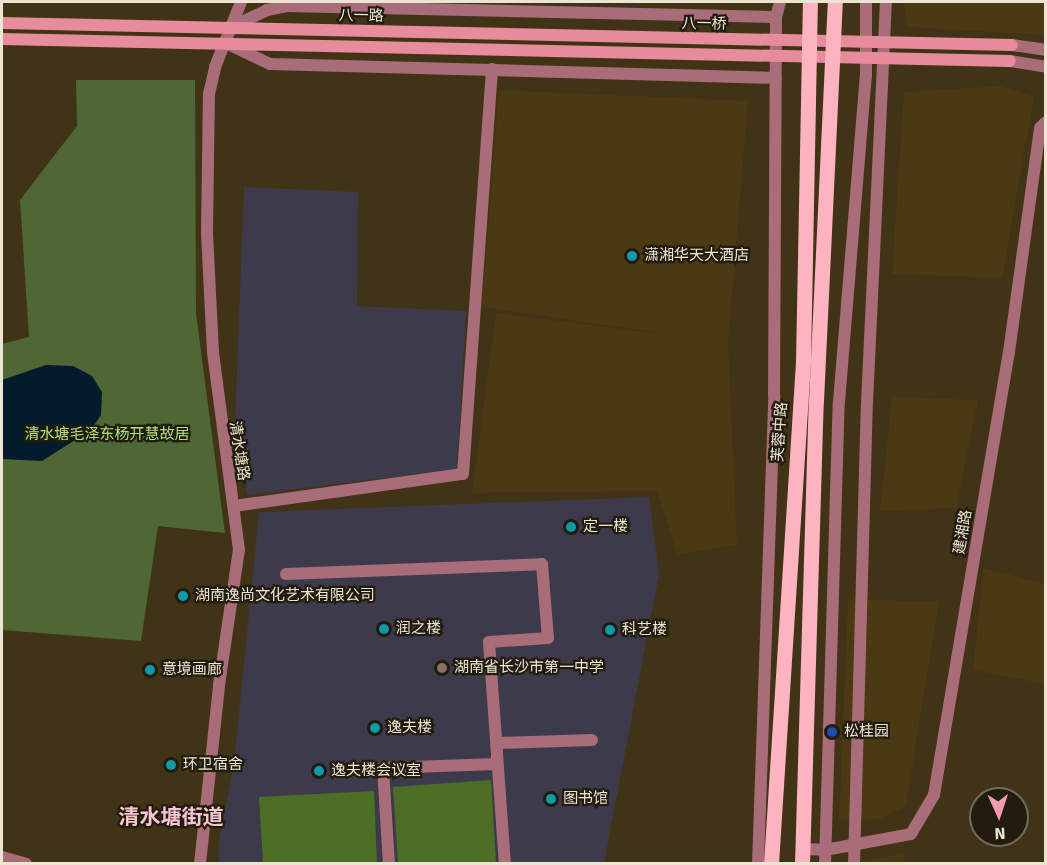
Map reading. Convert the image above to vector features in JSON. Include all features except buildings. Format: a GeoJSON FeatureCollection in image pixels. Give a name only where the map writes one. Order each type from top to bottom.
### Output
{"type":"FeatureCollection","features":[{"type":"Feature","properties":{"kind":"main road","name":"芙蓉中路"},"geometry":{"type":"LineString","coordinates":[[771,864],[803,362],[810,2]]}},
{"type":"Feature","properties":{"kind":"main road"},"geometry":{"type":"LineString","coordinates":[[802,856],[816,401],[835,2]]}},
{"type":"Feature","properties":{"kind":"main road","name":"八一路"},"geometry":{"type":"LineString","coordinates":[[2,23],[396,32]]}},
{"type":"Feature","properties":{"kind":"main road","name":"八一桥"},"geometry":{"type":"LineString","coordinates":[[396,32],[1012,45]]}},
{"type":"Feature","properties":{"kind":"main road","name":"八一路"},"geometry":{"type":"LineString","coordinates":[[2,39],[395,46]]}},
{"type":"Feature","properties":{"kind":"main road","name":"八一桥"},"geometry":{"type":"LineString","coordinates":[[395,46],[1010,61]]}},
{"type":"Feature","properties":{"kind":"street","name":"清水塘路"},"geometry":{"type":"LineString","coordinates":[[200,864],[220,676],[238,573],[234,506],[216,389],[207,233],[209,94],[241,2]]}},
{"type":"Feature","properties":{"kind":"street"},"geometry":{"type":"LineString","coordinates":[[758,864],[774,395],[776,17],[780,2]]}},
{"type":"Feature","properties":{"kind":"street"},"geometry":{"type":"LineString","coordinates":[[825,864],[839,402],[866,77],[866,2]]}},
{"type":"Feature","properties":{"kind":"street"},"geometry":{"type":"LineString","coordinates":[[854,864],[867,403],[886,2]]}},
{"type":"Feature","properties":{"kind":"street"},"geometry":{"type":"LineString","coordinates":[[231,27],[267,10],[286,6],[776,17]]}},
{"type":"Feature","properties":{"kind":"street"},"geometry":{"type":"LineString","coordinates":[[225,43],[270,64],[776,78]]}},
{"type":"Feature","properties":{"kind":"street"},"geometry":{"type":"LineString","coordinates":[[1012,45],[1046,50]]}},
{"type":"Feature","properties":{"kind":"street"},"geometry":{"type":"LineString","coordinates":[[1010,61],[1046,67]]}},
{"type":"Feature","properties":{"kind":"street"},"geometry":{"type":"LineString","coordinates":[[234,506],[463,474],[492,69]]}},
{"type":"Feature","properties":{"kind":"street","name":"建湘路"},"geometry":{"type":"LineString","coordinates":[[802,856],[855,843],[911,834],[934,795],[1009,352],[1040,128],[1046,122]]}},
{"type":"Feature","properties":{"kind":"street"},"geometry":{"type":"LineString","coordinates":[[286,574],[542,564],[548,638],[489,642],[505,864]]}},
{"type":"Feature","properties":{"kind":"street"},"geometry":{"type":"LineString","coordinates":[[497,743],[592,740]]}},
{"type":"Feature","properties":{"kind":"street"},"geometry":{"type":"LineString","coordinates":[[389,864],[383,768],[497,764]]}},
{"type":"Feature","properties":{"kind":"street"},"geometry":{"type":"LineString","coordinates":[[2,857],[26,864]]}},
{"type":"Feature","properties":{"kind":"shaded area"},"geometry":{"type":"Polygon","coordinates":[[[904,2],[1045,2],[1045,35],[907,27],[904,2]]]}},
{"type":"Feature","properties":{"kind":"shaded area"},"geometry":{"type":"Polygon","coordinates":[[[1000,86],[1034,97],[1002,278],[892,274],[904,92],[1000,86]]]}},
{"type":"Feature","properties":{"kind":"shaded area"},"geometry":{"type":"Polygon","coordinates":[[[499,90],[748,101],[728,342],[737,545],[677,554],[657,491],[472,493],[496,313],[680,336],[482,307],[499,90]]]}},
{"type":"Feature","properties":{"kind":"shaded area"},"geometry":{"type":"Polygon","coordinates":[[[244,187],[358,192],[357,306],[466,311],[457,469],[247,495],[235,421],[244,187]]]}},
{"type":"Feature","properties":{"kind":"shaded area"},"geometry":{"type":"Polygon","coordinates":[[[892,397],[978,400],[956,508],[880,511],[892,397]]]}},
{"type":"Feature","properties":{"kind":"shaded area","name":"湖南省长沙市第一中学"},"geometry":{"type":"Polygon","coordinates":[[[649,497],[659,574],[604,863],[219,864],[218,846],[234,763],[259,512],[649,497]]]}},
{"type":"Feature","properties":{"kind":"shaded area"},"geometry":{"type":"Polygon","coordinates":[[[984,568],[1045,584],[1045,684],[973,670],[984,568]]]}},
{"type":"Feature","properties":{"kind":"shaded area"},"geometry":{"type":"Polygon","coordinates":[[[848,600],[939,601],[906,806],[879,819],[839,821],[848,600]]]}},
{"type":"Feature","properties":{"kind":"shaded area"},"geometry":{"type":"Polygon","coordinates":[[[905,853],[904,863],[852,863],[905,853]]]}},
{"type":"Feature","properties":{"kind":"green space","name":"清水塘毛泽东杨开慧故居"},"geometry":{"type":"Polygon","coordinates":[[[76,80],[195,80],[196,314],[225,533],[158,526],[141,641],[2,630],[2,344],[29,337],[20,200],[77,126],[76,80]]]}},
{"type":"Feature","properties":{"kind":"green space"},"geometry":{"type":"Polygon","coordinates":[[[491,780],[496,863],[398,863],[393,787],[491,780]]]}},
{"type":"Feature","properties":{"kind":"green space"},"geometry":{"type":"Polygon","coordinates":[[[374,791],[377,863],[263,863],[259,797],[374,791]]]}},
{"type":"Feature","properties":{"kind":"water"},"geometry":{"type":"Polygon","coordinates":[[[46,365],[73,366],[92,376],[102,392],[101,415],[91,430],[42,461],[2,459],[2,380],[46,365]]]}},
{"type":"Feature","properties":{"kind":"place","name":"潇湘华天大酒店"},"geometry":{"type":"Point","coordinates":[632,256]}},
{"type":"Feature","properties":{"kind":"place","name":"定一楼"},"geometry":{"type":"Point","coordinates":[571,527]}},
{"type":"Feature","properties":{"kind":"place","name":"湖南逸尚文化艺术有限公司"},"geometry":{"type":"Point","coordinates":[183,596]}},
{"type":"Feature","properties":{"kind":"place","name":"润之楼"},"geometry":{"type":"Point","coordinates":[384,629]}},
{"type":"Feature","properties":{"kind":"place","name":"科艺楼"},"geometry":{"type":"Point","coordinates":[610,630]}},
{"type":"Feature","properties":{"kind":"place","name":"湖南省长沙市第一中学"},"geometry":{"type":"Point","coordinates":[442,668]}},
{"type":"Feature","properties":{"kind":"place","name":"意境画廊"},"geometry":{"type":"Point","coordinates":[150,670]}},
{"type":"Feature","properties":{"kind":"place","name":"逸夫楼"},"geometry":{"type":"Point","coordinates":[375,728]}},
{"type":"Feature","properties":{"kind":"place","name":"松桂园"},"geometry":{"type":"Point","coordinates":[832,732]}},
{"type":"Feature","properties":{"kind":"place","name":"环卫宿舍"},"geometry":{"type":"Point","coordinates":[171,765]}},
{"type":"Feature","properties":{"kind":"place","name":"逸夫楼会议室"},"geometry":{"type":"Point","coordinates":[319,771]}},
{"type":"Feature","properties":{"kind":"place","name":"图书馆"},"geometry":{"type":"Point","coordinates":[551,799]}},
{"type":"Feature","properties":{"kind":"district","name":"清水塘街道"},"geometry":{"type":"Point","coordinates":[171,817]}}]}
